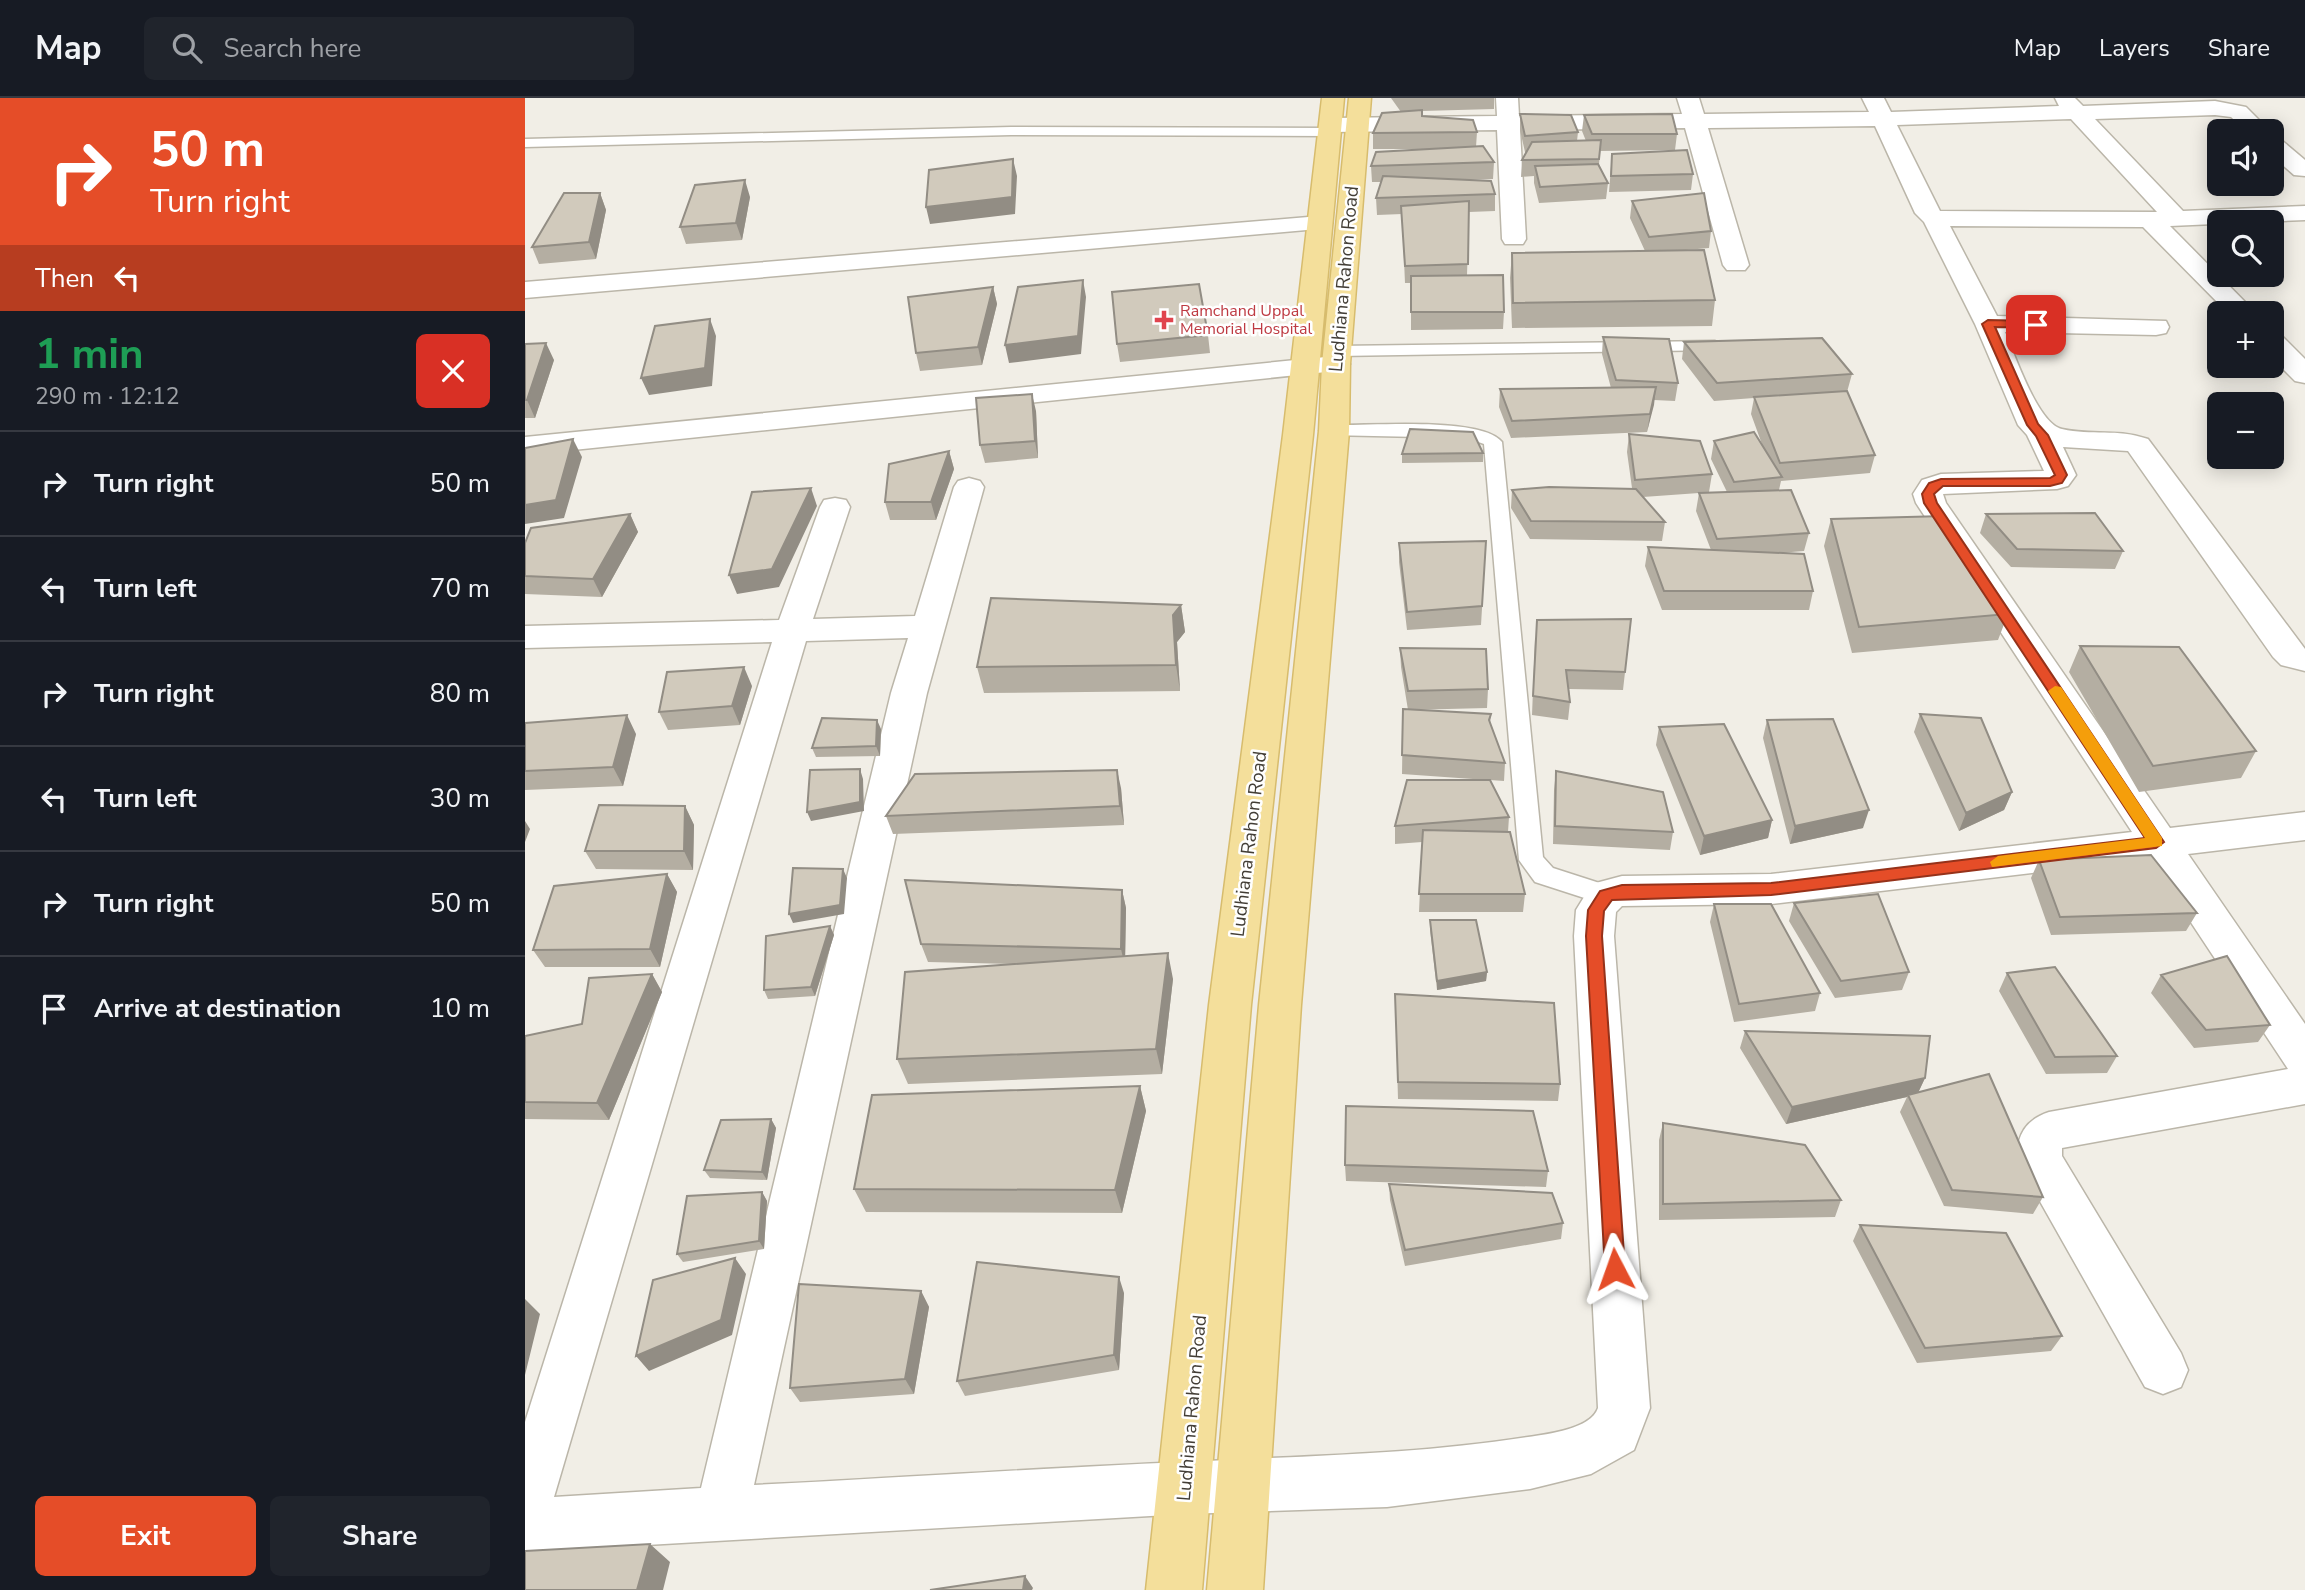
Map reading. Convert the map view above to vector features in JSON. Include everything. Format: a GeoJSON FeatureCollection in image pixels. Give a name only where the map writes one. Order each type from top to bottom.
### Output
{"type":"FeatureCollection","features":[{"type":"Feature","properties":{"kind":"main road","name":"Ludhiana Rahon Road"},"geometry":{"type":"LineString","coordinates":[[1235,1590],[1280,1005],[1334,431],[1326,361],[1320,223],[1342,115]]}},
{"type":"Feature","properties":{"kind":"main road","name":"Ludhiana Rahon Road"},"geometry":{"type":"LineString","coordinates":[[1174,1590],[1230,1005],[1326,361],[1342,115]]}},
{"type":"Feature","properties":{"kind":"street"},"geometry":{"type":"LineString","coordinates":[[2070,105],[2178,220]]}},
{"type":"Feature","properties":{"kind":"street"},"geometry":{"type":"LineString","coordinates":[[1342,115],[1508,110],[2070,105],[2229,109],[2246,119]]}},
{"type":"Feature","properties":{"kind":"street"},"geometry":{"type":"LineString","coordinates":[[1877,108],[1927,213],[1934,218],[1988,324],[2033,425],[2042,435],[2061,475],[2057,480],[1941,483],[1933,486],[1928,494],[1931,503],[2156,842],[2305,1059]]}},
{"type":"Feature","properties":{"kind":"street"},"geometry":{"type":"LineString","coordinates":[[1690,109],[1736,265]]}},
{"type":"Feature","properties":{"kind":"street"},"geometry":{"type":"LineString","coordinates":[[1508,110],[1514,239]]}},
{"type":"Feature","properties":{"kind":"street"},"geometry":{"type":"LineString","coordinates":[[2284,154],[2302,170]]}},
{"type":"Feature","properties":{"kind":"street"},"geometry":{"type":"LineString","coordinates":[[1934,218],[2178,220],[2305,213]]}},
{"type":"Feature","properties":{"kind":"street"},"geometry":{"type":"LineString","coordinates":[[2150,220],[2231,301]]}},
{"type":"Feature","properties":{"kind":"street"},"geometry":{"type":"LineString","coordinates":[[525,290],[1320,223]]}},
{"type":"Feature","properties":{"kind":"street"},"geometry":{"type":"LineString","coordinates":[[1988,324],[2156,327]]}},
{"type":"Feature","properties":{"kind":"street"},"geometry":{"type":"LineString","coordinates":[[2284,354],[2305,375]]}},
{"type":"Feature","properties":{"kind":"street"},"geometry":{"type":"LineString","coordinates":[[525,446],[1326,361]]}},
{"type":"Feature","properties":{"kind":"street"},"geometry":{"type":"LineString","coordinates":[[2042,435],[2056,438],[2128,440],[2138,445],[2285,649],[2293,657],[2305,660]]}},
{"type":"Feature","properties":{"kind":"street"},"geometry":{"type":"LineString","coordinates":[[721,1515],[909,693],[969,487]]}},
{"type":"Feature","properties":{"kind":"street"},"geometry":{"type":"LineString","coordinates":[[525,1506],[793,629],[835,508]]}},
{"type":"Feature","properties":{"kind":"street"},"geometry":{"type":"LineString","coordinates":[[525,637],[928,627]]}},
{"type":"Feature","properties":{"kind":"street"},"geometry":{"type":"LineString","coordinates":[[525,1525],[1185,1488],[1387,1481],[1530,1464],[1591,1448],[1616,1432],[1624,1408],[1594,936],[1596,910],[1606,895],[1622,891],[1771,889],[2305,826]]}},
{"type":"Feature","properties":{"kind":"street"},"geometry":{"type":"LineString","coordinates":[[2163,1370],[2039,1159],[2040,1142],[2049,1131],[2305,1085]]}},
{"type":"Feature","properties":{"kind":"lane"},"geometry":{"type":"LineString","coordinates":[[525,143],[1011,131],[1342,115]]}},
{"type":"Feature","properties":{"kind":"lane"},"geometry":{"type":"LineString","coordinates":[[1326,361],[1727,346]]}},
{"type":"Feature","properties":{"kind":"lane"},"geometry":{"type":"LineString","coordinates":[[1334,431],[1467,432],[1484,436],[1493,442],[1531,860],[1544,875],[1606,895]]}},
{"type":"Feature","properties":{"kind":"building"},"geometry":{"type":"Polygon","coordinates":[[[1422,110],[1422,116],[1473,120],[1477,132],[1373,133],[1382,113],[1422,110]]]}},
{"type":"Feature","properties":{"kind":"building"},"geometry":{"type":"Polygon","coordinates":[[[1520,114],[1571,115],[1578,132],[1525,136],[1520,114]]]}},
{"type":"Feature","properties":{"kind":"building"},"geometry":{"type":"Polygon","coordinates":[[[1672,114],[1677,134],[1592,134],[1584,115],[1672,114]]]}},
{"type":"Feature","properties":{"kind":"building"},"geometry":{"type":"Polygon","coordinates":[[[1601,140],[1599,159],[1522,160],[1532,142],[1601,140]]]}},
{"type":"Feature","properties":{"kind":"building"},"geometry":{"type":"Polygon","coordinates":[[[1483,146],[1494,162],[1371,166],[1376,152],[1483,146]]]}},
{"type":"Feature","properties":{"kind":"building"},"geometry":{"type":"Polygon","coordinates":[[[1687,150],[1693,174],[1611,176],[1612,154],[1687,150]]]}},
{"type":"Feature","properties":{"kind":"building"},"geometry":{"type":"Polygon","coordinates":[[[1013,159],[1012,197],[926,207],[929,170],[1013,159]]]}},
{"type":"Feature","properties":{"kind":"building"},"geometry":{"type":"Polygon","coordinates":[[[1598,164],[1608,183],[1540,187],[1535,166],[1598,164]]]}},
{"type":"Feature","properties":{"kind":"building"},"geometry":{"type":"Polygon","coordinates":[[[1383,176],[1491,181],[1495,194],[1376,198],[1383,176]]]}},
{"type":"Feature","properties":{"kind":"building"},"geometry":{"type":"Polygon","coordinates":[[[745,180],[736,223],[680,227],[695,185],[745,180]]]}},
{"type":"Feature","properties":{"kind":"building"},"geometry":{"type":"Polygon","coordinates":[[[564,193],[600,193],[589,242],[532,247],[564,193]]]}},
{"type":"Feature","properties":{"kind":"building"},"geometry":{"type":"Polygon","coordinates":[[[1704,193],[1711,231],[1649,237],[1632,201],[1704,193]]]}},
{"type":"Feature","properties":{"kind":"building"},"geometry":{"type":"Polygon","coordinates":[[[1469,201],[1468,264],[1405,266],[1401,206],[1469,201]]]}},
{"type":"Feature","properties":{"kind":"building"},"geometry":{"type":"Polygon","coordinates":[[[1704,250],[1715,300],[1513,303],[1512,253],[1704,250]]]}},
{"type":"Feature","properties":{"kind":"building"},"geometry":{"type":"Polygon","coordinates":[[[1503,275],[1504,312],[1411,312],[1411,276],[1503,275]]]}},
{"type":"Feature","properties":{"kind":"building"},"geometry":{"type":"Polygon","coordinates":[[[1083,280],[1078,336],[1005,345],[1018,287],[1083,280]]]}},
{"type":"Feature","properties":{"kind":"building"},"geometry":{"type":"Polygon","coordinates":[[[1199,284],[1208,335],[1117,344],[1112,292],[1199,284]]]}},
{"type":"Feature","properties":{"kind":"building"},"geometry":{"type":"Polygon","coordinates":[[[993,287],[978,347],[916,353],[908,297],[993,287]]]}},
{"type":"Feature","properties":{"kind":"building"},"geometry":{"type":"Polygon","coordinates":[[[710,319],[705,368],[641,378],[655,326],[710,319]]]}},
{"type":"Feature","properties":{"kind":"building"},"geometry":{"type":"Polygon","coordinates":[[[1603,337],[1669,339],[1678,383],[1616,380],[1603,337]]]}},
{"type":"Feature","properties":{"kind":"building"},"geometry":{"type":"Polygon","coordinates":[[[1822,338],[1852,374],[1717,383],[1684,342],[1822,338]]]}},
{"type":"Feature","properties":{"kind":"building"},"geometry":{"type":"Polygon","coordinates":[[[546,343],[527,400],[525,400],[525,344],[546,343]]]}},
{"type":"Feature","properties":{"kind":"building"},"geometry":{"type":"Polygon","coordinates":[[[1656,387],[1650,414],[1512,421],[1500,389],[1656,387]]]}},
{"type":"Feature","properties":{"kind":"building"},"geometry":{"type":"Polygon","coordinates":[[[1847,391],[1875,455],[1780,463],[1754,397],[1847,391]]]}},
{"type":"Feature","properties":{"kind":"building"},"geometry":{"type":"Polygon","coordinates":[[[1032,394],[1035,441],[980,445],[976,398],[1032,394]]]}},
{"type":"Feature","properties":{"kind":"building"},"geometry":{"type":"Polygon","coordinates":[[[1410,429],[1473,432],[1483,453],[1402,454],[1410,429]]]}},
{"type":"Feature","properties":{"kind":"building"},"geometry":{"type":"Polygon","coordinates":[[[1754,432],[1782,477],[1734,482],[1714,441],[1754,432]]]}},
{"type":"Feature","properties":{"kind":"building"},"geometry":{"type":"Polygon","coordinates":[[[1629,434],[1700,441],[1712,474],[1635,480],[1629,434]]]}},
{"type":"Feature","properties":{"kind":"building"},"geometry":{"type":"Polygon","coordinates":[[[573,439],[556,500],[525,505],[525,448],[573,439]]]}},
{"type":"Feature","properties":{"kind":"building"},"geometry":{"type":"Polygon","coordinates":[[[949,451],[931,502],[885,502],[889,464],[949,451]]]}},
{"type":"Feature","properties":{"kind":"building"},"geometry":{"type":"Polygon","coordinates":[[[1549,487],[1636,489],[1665,522],[1531,521],[1512,490],[1549,487]]]}},
{"type":"Feature","properties":{"kind":"building"},"geometry":{"type":"Polygon","coordinates":[[[811,488],[772,569],[729,575],[752,492],[811,488]]]}},
{"type":"Feature","properties":{"kind":"building"},"geometry":{"type":"Polygon","coordinates":[[[1791,490],[1809,533],[1717,539],[1699,493],[1791,490]]]}},
{"type":"Feature","properties":{"kind":"building"},"geometry":{"type":"Polygon","coordinates":[[[2095,513],[2123,551],[2017,549],[1986,514],[2095,513]]]}},
{"type":"Feature","properties":{"kind":"building"},"geometry":{"type":"Polygon","coordinates":[[[630,514],[593,579],[525,576],[525,543],[531,528],[630,514]]]}},
{"type":"Feature","properties":{"kind":"building"},"geometry":{"type":"Polygon","coordinates":[[[1945,516],[2008,614],[1859,627],[1831,519],[1945,516]]]}},
{"type":"Feature","properties":{"kind":"building"},"geometry":{"type":"Polygon","coordinates":[[[1486,541],[1482,606],[1407,612],[1399,543],[1486,541]]]}},
{"type":"Feature","properties":{"kind":"building"},"geometry":{"type":"Polygon","coordinates":[[[1648,547],[1804,554],[1813,591],[1664,591],[1648,547]]]}},
{"type":"Feature","properties":{"kind":"building"},"geometry":{"type":"Polygon","coordinates":[[[991,598],[1181,605],[1173,615],[1176,665],[977,667],[991,598]]]}},
{"type":"Feature","properties":{"kind":"building"},"geometry":{"type":"Polygon","coordinates":[[[1631,619],[1625,672],[1566,670],[1570,702],[1533,696],[1537,620],[1631,619]]]}},
{"type":"Feature","properties":{"kind":"building"},"geometry":{"type":"Polygon","coordinates":[[[2080,646],[2179,647],[2256,751],[2153,766],[2080,646]]]}},
{"type":"Feature","properties":{"kind":"building"},"geometry":{"type":"Polygon","coordinates":[[[1400,648],[1486,649],[1488,689],[1408,691],[1400,648]]]}},
{"type":"Feature","properties":{"kind":"building"},"geometry":{"type":"Polygon","coordinates":[[[744,667],[732,706],[659,712],[667,672],[744,667]]]}},
{"type":"Feature","properties":{"kind":"building"},"geometry":{"type":"Polygon","coordinates":[[[1403,709],[1491,714],[1489,720],[1505,763],[1402,755],[1403,709]]]}},
{"type":"Feature","properties":{"kind":"building"},"geometry":{"type":"Polygon","coordinates":[[[1920,714],[1981,718],[2012,792],[1966,813],[1920,714]]]}},
{"type":"Feature","properties":{"kind":"building"},"geometry":{"type":"Polygon","coordinates":[[[627,715],[613,767],[525,771],[525,723],[627,715]]]}},
{"type":"Feature","properties":{"kind":"building"},"geometry":{"type":"Polygon","coordinates":[[[822,718],[877,720],[876,746],[812,748],[822,718]]]}},
{"type":"Feature","properties":{"kind":"building"},"geometry":{"type":"Polygon","coordinates":[[[1833,719],[1869,810],[1795,826],[1767,720],[1833,719]]]}},
{"type":"Feature","properties":{"kind":"building"},"geometry":{"type":"Polygon","coordinates":[[[1724,724],[1772,820],[1704,836],[1659,727],[1724,724]]]}},
{"type":"Feature","properties":{"kind":"building"},"geometry":{"type":"Polygon","coordinates":[[[860,769],[860,802],[807,812],[810,770],[860,769]]]}},
{"type":"Feature","properties":{"kind":"building"},"geometry":{"type":"Polygon","coordinates":[[[1117,770],[1120,806],[886,816],[915,774],[1117,770]]]}},
{"type":"Feature","properties":{"kind":"building"},"geometry":{"type":"Polygon","coordinates":[[[1556,771],[1663,792],[1673,832],[1555,826],[1556,771]]]}},
{"type":"Feature","properties":{"kind":"building"},"geometry":{"type":"Polygon","coordinates":[[[1407,780],[1490,780],[1509,817],[1395,826],[1407,780]]]}},
{"type":"Feature","properties":{"kind":"building"},"geometry":{"type":"Polygon","coordinates":[[[599,805],[685,806],[684,851],[585,851],[599,805]]]}},
{"type":"Feature","properties":{"kind":"building"},"geometry":{"type":"Polygon","coordinates":[[[1423,830],[1510,832],[1525,894],[1419,894],[1423,830]]]}},
{"type":"Feature","properties":{"kind":"building"},"geometry":{"type":"Polygon","coordinates":[[[2151,855],[2197,913],[2060,917],[2039,860],[2151,855]]]}},
{"type":"Feature","properties":{"kind":"building"},"geometry":{"type":"Polygon","coordinates":[[[793,868],[843,869],[840,905],[789,914],[793,868]]]}},
{"type":"Feature","properties":{"kind":"building"},"geometry":{"type":"Polygon","coordinates":[[[667,874],[650,949],[533,950],[554,886],[667,874]]]}},
{"type":"Feature","properties":{"kind":"building"},"geometry":{"type":"Polygon","coordinates":[[[905,880],[1122,890],[1121,949],[921,944],[905,880]]]}},
{"type":"Feature","properties":{"kind":"building"},"geometry":{"type":"Polygon","coordinates":[[[1878,894],[1909,972],[1841,981],[1794,903],[1878,894]]]}},
{"type":"Feature","properties":{"kind":"building"},"geometry":{"type":"Polygon","coordinates":[[[1714,904],[1771,904],[1820,993],[1739,1004],[1714,904]]]}},
{"type":"Feature","properties":{"kind":"building"},"geometry":{"type":"Polygon","coordinates":[[[1430,920],[1476,920],[1487,972],[1437,981],[1430,920]]]}},
{"type":"Feature","properties":{"kind":"building"},"geometry":{"type":"Polygon","coordinates":[[[830,926],[811,987],[764,990],[766,936],[830,926]]]}},
{"type":"Feature","properties":{"kind":"building"},"geometry":{"type":"Polygon","coordinates":[[[1168,953],[1156,1049],[897,1059],[905,972],[1168,953]]]}},
{"type":"Feature","properties":{"kind":"building"},"geometry":{"type":"Polygon","coordinates":[[[2227,956],[2270,1025],[2206,1030],[2161,975],[2227,956]]]}},
{"type":"Feature","properties":{"kind":"building"},"geometry":{"type":"Polygon","coordinates":[[[2055,967],[2117,1056],[2055,1057],[2007,973],[2055,967]]]}},
{"type":"Feature","properties":{"kind":"building"},"geometry":{"type":"Polygon","coordinates":[[[652,974],[597,1103],[525,1102],[525,1036],[582,1024],[589,978],[652,974]]]}},
{"type":"Feature","properties":{"kind":"building"},"geometry":{"type":"Polygon","coordinates":[[[1395,994],[1554,1003],[1560,1084],[1398,1082],[1395,994]]]}},
{"type":"Feature","properties":{"kind":"building"},"geometry":{"type":"Polygon","coordinates":[[[1745,1031],[1930,1036],[1925,1078],[1792,1107],[1745,1031]]]}},
{"type":"Feature","properties":{"kind":"building"},"geometry":{"type":"Polygon","coordinates":[[[1989,1074],[2043,1197],[1952,1190],[1908,1095],[1989,1074]]]}},
{"type":"Feature","properties":{"kind":"building"},"geometry":{"type":"Polygon","coordinates":[[[1140,1086],[1115,1190],[854,1189],[872,1095],[1140,1086]]]}},
{"type":"Feature","properties":{"kind":"building"},"geometry":{"type":"Polygon","coordinates":[[[1346,1106],[1533,1111],[1548,1171],[1345,1165],[1346,1106]]]}},
{"type":"Feature","properties":{"kind":"building"},"geometry":{"type":"Polygon","coordinates":[[[771,1119],[762,1172],[704,1170],[721,1120],[771,1119]]]}},
{"type":"Feature","properties":{"kind":"building"},"geometry":{"type":"Polygon","coordinates":[[[1663,1123],[1805,1145],[1841,1200],[1663,1204],[1663,1123]]]}},
{"type":"Feature","properties":{"kind":"building"},"geometry":{"type":"Polygon","coordinates":[[[1389,1184],[1552,1193],[1563,1223],[1405,1250],[1389,1184]]]}},
{"type":"Feature","properties":{"kind":"building"},"geometry":{"type":"Polygon","coordinates":[[[762,1192],[759,1241],[677,1254],[687,1196],[762,1192]]]}},
{"type":"Feature","properties":{"kind":"building"},"geometry":{"type":"Polygon","coordinates":[[[1860,1225],[2006,1233],[2062,1336],[1925,1348],[1860,1225]]]}},
{"type":"Feature","properties":{"kind":"building"},"geometry":{"type":"Polygon","coordinates":[[[735,1258],[721,1320],[636,1356],[653,1280],[735,1258]]]}},
{"type":"Feature","properties":{"kind":"building"},"geometry":{"type":"Polygon","coordinates":[[[977,1262],[1119,1277],[1114,1355],[957,1381],[977,1262]]]}},
{"type":"Feature","properties":{"kind":"building"},"geometry":{"type":"Polygon","coordinates":[[[799,1284],[921,1291],[905,1379],[790,1388],[799,1284]]]}},
{"type":"Feature","properties":{"kind":"building"},"geometry":{"type":"Polygon","coordinates":[[[650,1544],[637,1590],[525,1590],[525,1551],[650,1544]]]}},
{"type":"Feature","properties":{"kind":"building"},"geometry":{"type":"Polygon","coordinates":[[[1025,1576],[1023,1590],[930,1590],[1025,1576]]]}},
{"type":"Feature","properties":{"kind":"slow traffic"},"geometry":{"type":"LineString","coordinates":[[1998,862],[2156,842],[2055,691]]}},
{"type":"Feature","properties":{"kind":"place","name":"Ramchand Uppal Memorial Hospital"},"geometry":{"type":"Point","coordinates":[1164,320]}},
{"type":"Feature","properties":{"kind":"route"},"geometry":{"type":"LineString","coordinates":[[1615,1269],[1594,936],[1596,910],[1606,895],[1622,891],[1771,889],[2156,842],[1931,503],[1928,494],[1933,486],[1941,483],[2050,482],[2061,475],[2042,435],[2033,425],[1988,324],[2036,325]]}}]}
